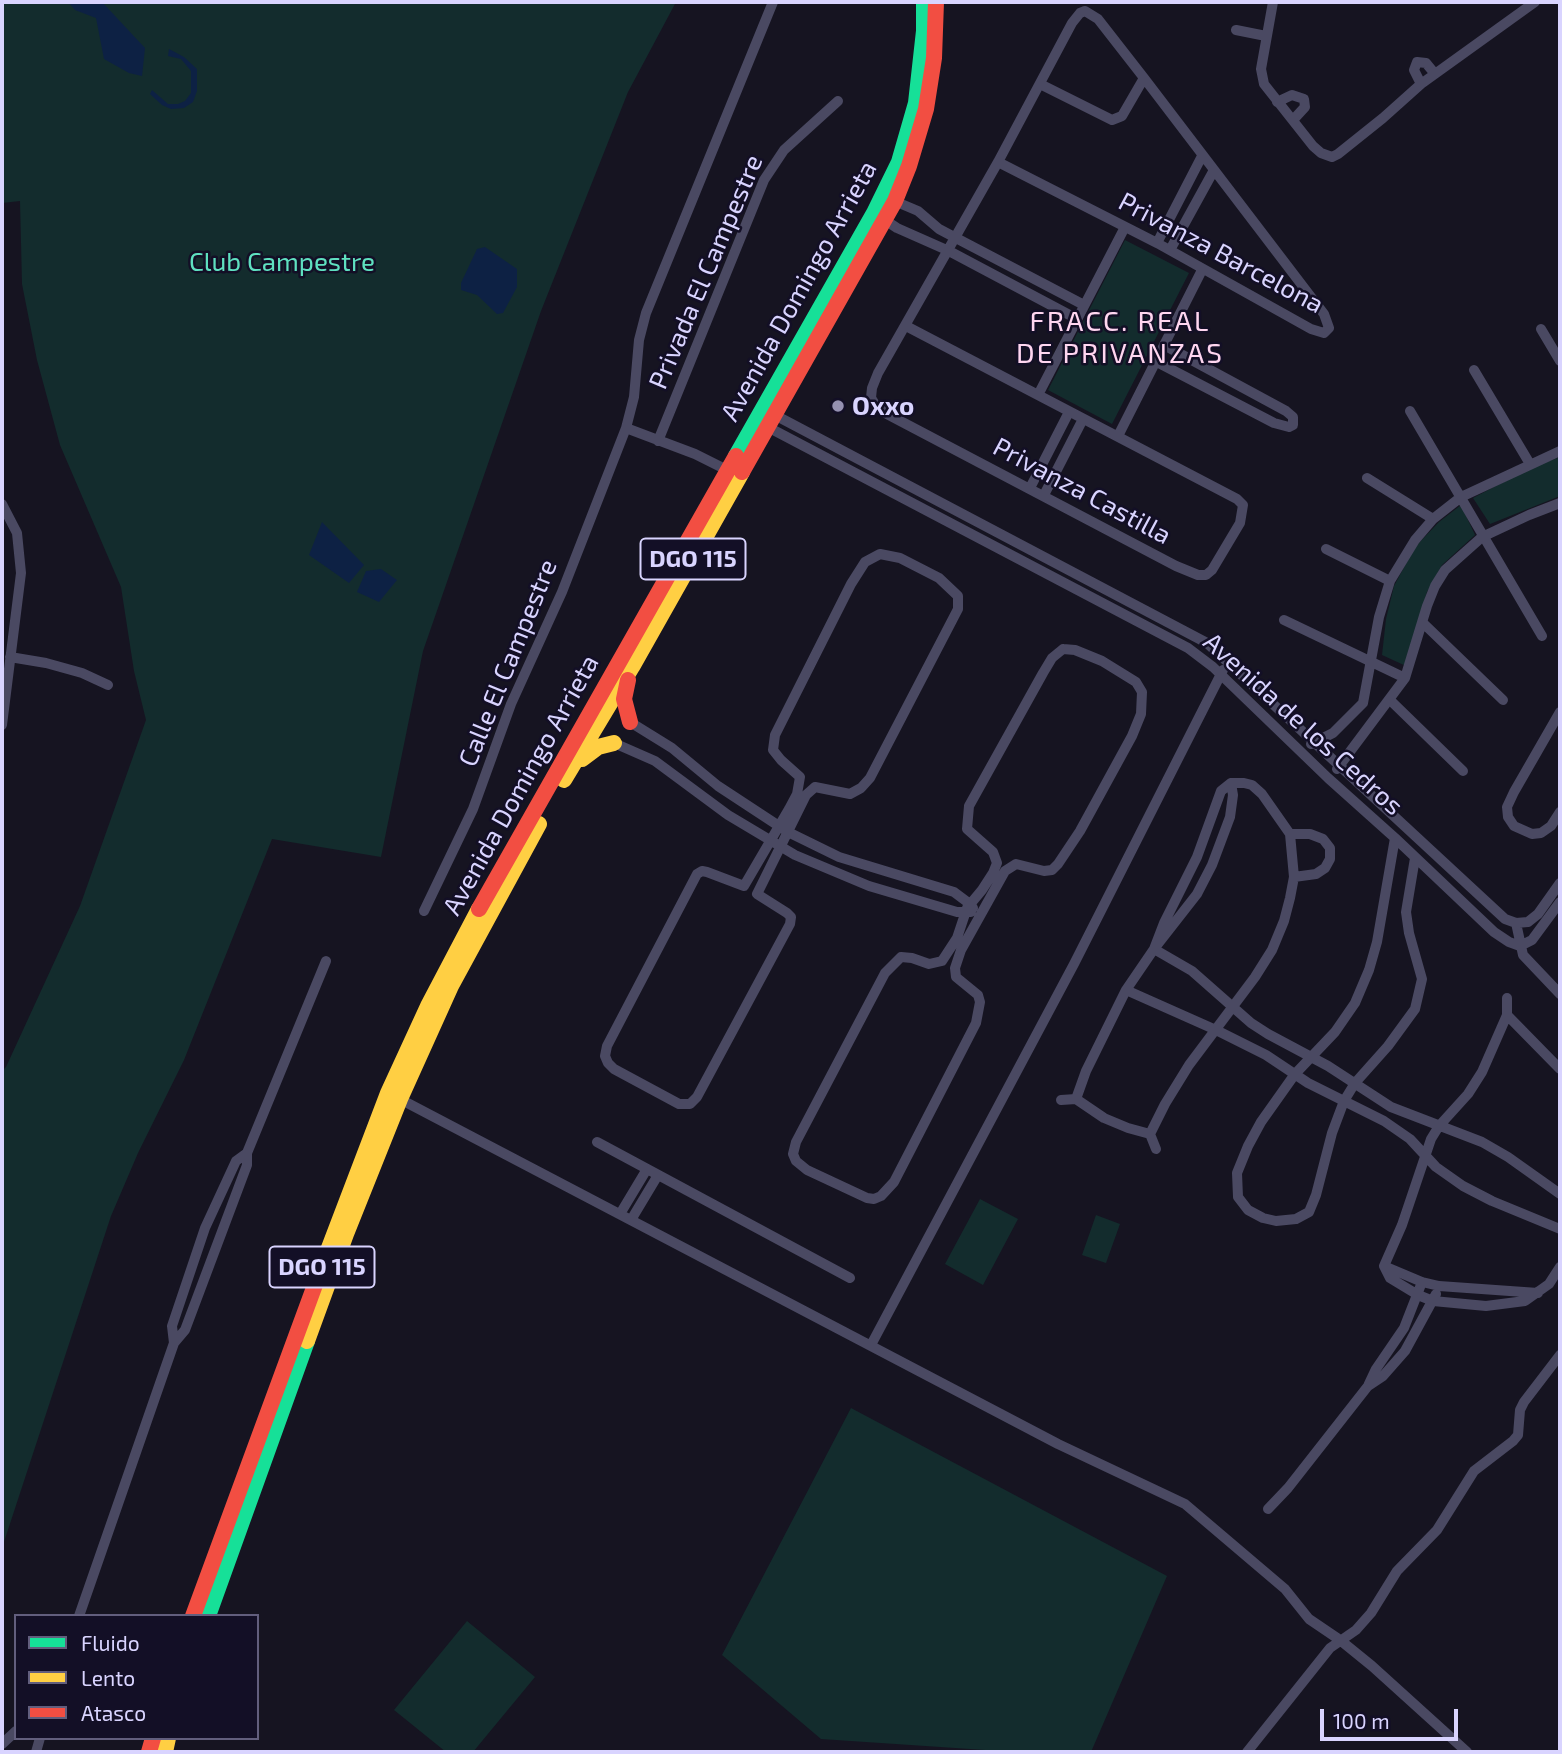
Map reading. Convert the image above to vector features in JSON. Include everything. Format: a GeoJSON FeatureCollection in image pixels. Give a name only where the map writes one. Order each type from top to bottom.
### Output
{"type":"FeatureCollection","features":[{"type":"Feature","properties":{"kind":"main road","name":"Avenida Domingo Arrieta"},"geometry":{"type":"LineString","coordinates":[[889,199],[916,103],[924,32],[924,2]]}},
{"type":"Feature","properties":{"kind":"main road","name":"Avenida Domingo Arrieta"},"geometry":{"type":"LineString","coordinates":[[209,1614],[251,1481],[360,1180],[394,1096],[445,998],[481,916],[909,166],[926,108],[934,58],[936,2]]}},
{"type":"Feature","properties":{"kind":"main road","name":"Avenida Domingo Arrieta"},"geometry":{"type":"LineString","coordinates":[[481,916],[564,780],[593,720],[632,667],[734,474]]}},
{"type":"Feature","properties":{"kind":"main road"},"geometry":{"type":"LineString","coordinates":[[593,720],[631,723],[625,699],[632,667]]}},
{"type":"Feature","properties":{"kind":"main road"},"geometry":{"type":"LineString","coordinates":[[593,720],[617,744]]}},
{"type":"Feature","properties":{"kind":"main road"},"geometry":{"type":"LineString","coordinates":[[564,780],[589,751],[617,744]]}},
{"type":"Feature","properties":{"kind":"main road","name":"Avenida Domingo Arrieta"},"geometry":{"type":"LineString","coordinates":[[194,1614],[251,1481]]}},
{"type":"Feature","properties":{"kind":"street","name":"Calle El Campestre"},"geometry":{"type":"LineString","coordinates":[[424,911],[473,809],[511,704],[562,592],[626,428],[634,397],[639,340],[646,313],[773,2]]}},
{"type":"Feature","properties":{"kind":"street"},"geometry":{"type":"LineString","coordinates":[[1273,2],[1261,76],[1264,84],[1321,153],[1332,157],[1435,74],[1535,2]]}},
{"type":"Feature","properties":{"kind":"street","name":"Privanza Barcelona"},"geometry":{"type":"LineString","coordinates":[[998,162],[1157,243],[1311,329],[1324,333],[1329,328],[1324,314],[1144,78],[1097,19],[1085,11]]}},
{"type":"Feature","properties":{"kind":"street","name":"Privanza Castilla"},"geometry":{"type":"LineString","coordinates":[[906,326],[1227,493],[1243,505],[1240,523],[1212,569],[1206,575],[1198,575],[1176,566],[876,407],[871,398],[872,388],[1072,23],[1085,11]]}},
{"type":"Feature","properties":{"kind":"street"},"geometry":{"type":"LineString","coordinates":[[1236,30],[1266,36]]}},
{"type":"Feature","properties":{"kind":"street"},"geometry":{"type":"LineString","coordinates":[[1422,84],[1414,70],[1417,62],[1426,63],[1435,74]]}},
{"type":"Feature","properties":{"kind":"street"},"geometry":{"type":"LineString","coordinates":[[1040,84],[1112,120],[1122,116],[1144,78]]}},
{"type":"Feature","properties":{"kind":"street"},"geometry":{"type":"LineString","coordinates":[[1277,102],[1292,95],[1304,99],[1305,107],[1293,120]]}},
{"type":"Feature","properties":{"kind":"street","name":"Privada El Campestre"},"geometry":{"type":"LineString","coordinates":[[658,441],[768,173],[784,150],[838,101]]}},
{"type":"Feature","properties":{"kind":"street"},"geometry":{"type":"LineString","coordinates":[[1157,243],[1202,156]]}},
{"type":"Feature","properties":{"kind":"street"},"geometry":{"type":"LineString","coordinates":[[1170,250],[1214,170]]}},
{"type":"Feature","properties":{"kind":"street"},"geometry":{"type":"LineString","coordinates":[[889,199],[918,211],[956,238],[1084,305]]}},
{"type":"Feature","properties":{"kind":"street"},"geometry":{"type":"LineString","coordinates":[[879,216],[1077,320]]}},
{"type":"Feature","properties":{"kind":"street"},"geometry":{"type":"LineString","coordinates":[[921,238],[930,221]]}},
{"type":"Feature","properties":{"kind":"street"},"geometry":{"type":"LineString","coordinates":[[1038,395],[1125,227]]}},
{"type":"Feature","properties":{"kind":"street"},"geometry":{"type":"LineString","coordinates":[[1118,436],[1202,270]]}},
{"type":"Feature","properties":{"kind":"street"},"geometry":{"type":"LineString","coordinates":[[1541,329],[1560,361]]}},
{"type":"Feature","properties":{"kind":"street"},"geometry":{"type":"LineString","coordinates":[[1155,361],[1275,423],[1289,427],[1293,425],[1293,417],[1286,411],[1164,345]]}},
{"type":"Feature","properties":{"kind":"street"},"geometry":{"type":"LineString","coordinates":[[1474,370],[1530,464]]}},
{"type":"Feature","properties":{"kind":"street"},"geometry":{"type":"LineString","coordinates":[[1410,411],[1542,636]]}},
{"type":"Feature","properties":{"kind":"street"},"geometry":{"type":"LineString","coordinates":[[1030,488],[1069,412]]}},
{"type":"Feature","properties":{"kind":"street","name":"Avenida de los Cedros"},"geometry":{"type":"LineString","coordinates":[[765,418],[1194,634],[1340,765],[1486,903],[1505,919],[1516,923]]}},
{"type":"Feature","properties":{"kind":"street","name":"Avenida de los Cedros"},"geometry":{"type":"LineString","coordinates":[[765,418],[1188,648],[1494,933],[1520,946]]}},
{"type":"Feature","properties":{"kind":"street"},"geometry":{"type":"LineString","coordinates":[[1044,495],[1083,419]]}},
{"type":"Feature","properties":{"kind":"street"},"geometry":{"type":"LineString","coordinates":[[626,428],[695,454],[734,474]]}},
{"type":"Feature","properties":{"kind":"street"},"geometry":{"type":"LineString","coordinates":[[1299,751],[1333,733],[1363,703],[1379,617],[1390,581],[1415,540],[1433,519],[1461,497],[1560,451]]}},
{"type":"Feature","properties":{"kind":"street"},"geometry":{"type":"LineString","coordinates":[[1367,478],[1433,519]]}},
{"type":"Feature","properties":{"kind":"street"},"geometry":{"type":"LineString","coordinates":[[2,504],[18,533],[21,550],[21,573],[2,725]]}},
{"type":"Feature","properties":{"kind":"street"},"geometry":{"type":"LineString","coordinates":[[1328,778],[1405,678],[1436,586],[1445,570],[1482,537],[1529,515],[1559,506]]}},
{"type":"Feature","properties":{"kind":"street"},"geometry":{"type":"LineString","coordinates":[[1326,550],[1390,581]]}},
{"type":"Feature","properties":{"kind":"street"},"geometry":{"type":"LineString","coordinates":[[775,844],[757,894],[787,913],[791,917],[790,924],[697,1097],[690,1104],[679,1104],[614,1069],[605,1056],[607,1046],[697,874],[708,872],[744,886],[775,844],[811,789],[823,787],[850,794],[861,789],[870,778],[958,609],[958,596],[939,578],[889,555],[880,554],[865,562],[850,584],[775,735],[774,750],[800,777],[797,794],[784,829]]}},
{"type":"Feature","properties":{"kind":"street"},"geometry":{"type":"LineString","coordinates":[[1284,620],[1405,678]]}},
{"type":"Feature","properties":{"kind":"street"},"geometry":{"type":"LineString","coordinates":[[1423,623],[1503,700]]}},
{"type":"Feature","properties":{"kind":"street"},"geometry":{"type":"LineString","coordinates":[[2,642],[13,634]]}},
{"type":"Feature","properties":{"kind":"street"},"geometry":{"type":"LineString","coordinates":[[1063,649],[1086,654],[1136,682],[1142,692],[1144,704],[1141,714],[1132,736],[1080,831],[1058,864],[1052,870],[1045,871],[1023,864],[1011,865],[993,892],[955,968],[956,977],[978,995],[980,1002],[976,1023],[894,1182],[881,1196],[874,1199],[807,1170],[796,1161],[793,1154],[796,1142],[877,983],[901,957],[929,964],[942,961],[997,863],[993,852],[967,828],[969,806],[1052,658],[1063,649]]}},
{"type":"Feature","properties":{"kind":"street"},"geometry":{"type":"LineString","coordinates":[[10,657],[82,673],[108,685]]}},
{"type":"Feature","properties":{"kind":"street"},"geometry":{"type":"LineString","coordinates":[[871,1345],[1074,964],[1228,662]]}},
{"type":"Feature","properties":{"kind":"street"},"geometry":{"type":"LineString","coordinates":[[1390,699],[1463,771]]}},
{"type":"Feature","properties":{"kind":"street"},"geometry":{"type":"LineString","coordinates":[[1560,712],[1507,807],[1508,817],[1514,826],[1532,834],[1541,833],[1551,826],[1560,812]]}},
{"type":"Feature","properties":{"kind":"street"},"geometry":{"type":"LineString","coordinates":[[1355,713],[1367,726]]}},
{"type":"Feature","properties":{"kind":"street"},"geometry":{"type":"LineString","coordinates":[[972,932],[970,909],[954,892],[839,857],[784,829],[718,786],[672,748],[631,723],[617,744],[655,761],[728,815],[775,844],[869,886],[970,909],[984,905],[993,892]]}},
{"type":"Feature","properties":{"kind":"street"},"geometry":{"type":"LineString","coordinates":[[1076,1099],[1086,1071],[1126,990],[1197,894],[1212,864],[1230,817],[1233,795],[1231,783]]}},
{"type":"Feature","properties":{"kind":"street"},"geometry":{"type":"LineString","coordinates":[[1154,949],[1197,858],[1221,791],[1231,783],[1252,785],[1262,794],[1290,834],[1294,877],[1284,922],[1272,950],[1189,1065],[1165,1104],[1150,1134],[1156,1149]]}},
{"type":"Feature","properties":{"kind":"street"},"geometry":{"type":"LineString","coordinates":[[1290,834],[1310,834],[1323,839],[1330,848],[1330,859],[1325,868],[1315,874],[1294,877]]}},
{"type":"Feature","properties":{"kind":"street"},"geometry":{"type":"LineString","coordinates":[[1395,838],[1384,908],[1369,970],[1354,1003],[1335,1032],[1295,1074],[1261,1122],[1237,1173],[1238,1197],[1248,1210],[1263,1218],[1276,1221],[1296,1219],[1309,1212],[1344,1101],[1355,1083],[1396,1037],[1415,1009],[1422,979],[1409,933],[1406,910],[1415,858]]}},
{"type":"Feature","properties":{"kind":"street"},"geometry":{"type":"LineString","coordinates":[[1560,883],[1538,914],[1528,922],[1516,923],[1520,946],[1528,962],[1560,994]]}},
{"type":"Feature","properties":{"kind":"street"},"geometry":{"type":"LineString","coordinates":[[1520,946],[1532,940],[1560,902]]}},
{"type":"Feature","properties":{"kind":"street"},"geometry":{"type":"LineString","coordinates":[[1384,908],[1406,910]]}},
{"type":"Feature","properties":{"kind":"street"},"geometry":{"type":"LineString","coordinates":[[1154,949],[1192,971],[1251,1023],[1268,1034],[1355,1083],[1391,1107],[1482,1142],[1560,1194]]}},
{"type":"Feature","properties":{"kind":"street"},"geometry":{"type":"LineString","coordinates":[[80,1614],[174,1343],[185,1330],[247,1165],[247,1153],[326,961]]}},
{"type":"Feature","properties":{"kind":"street"},"geometry":{"type":"LineString","coordinates":[[1126,990],[1266,1055],[1295,1074],[1384,1121],[1410,1139],[1436,1167],[1462,1186],[1560,1229]]}},
{"type":"Feature","properties":{"kind":"street"},"geometry":{"type":"LineString","coordinates":[[1507,998],[1507,1015],[1482,1072],[1468,1094],[1430,1139],[1406,1212],[1384,1266],[1390,1278],[1398,1285],[1433,1301],[1486,1306],[1525,1301],[1549,1284],[1560,1267]]}},
{"type":"Feature","properties":{"kind":"street"},"geometry":{"type":"LineString","coordinates":[[1507,1015],[1560,1069]]}},
{"type":"Feature","properties":{"kind":"street"},"geometry":{"type":"LineString","coordinates":[[394,1096],[1077,1453],[1135,1478],[1185,1504],[1285,1589],[1309,1619],[1340,1640],[1467,1752]]}},
{"type":"Feature","properties":{"kind":"street"},"geometry":{"type":"LineString","coordinates":[[1061,1100],[1076,1099],[1104,1118],[1150,1134]]}},
{"type":"Feature","properties":{"kind":"street"},"geometry":{"type":"LineString","coordinates":[[597,1142],[850,1279]]}},
{"type":"Feature","properties":{"kind":"street"},"geometry":{"type":"LineString","coordinates":[[174,1343],[172,1326],[205,1228],[236,1161],[247,1153]]}},
{"type":"Feature","properties":{"kind":"street"},"geometry":{"type":"LineString","coordinates":[[620,1214],[647,1169]]}},
{"type":"Feature","properties":{"kind":"street"},"geometry":{"type":"LineString","coordinates":[[631,1220],[658,1175]]}},
{"type":"Feature","properties":{"kind":"street"},"geometry":{"type":"LineString","coordinates":[[1384,1266],[1439,1286],[1539,1293]]}},
{"type":"Feature","properties":{"kind":"street"},"geometry":{"type":"LineString","coordinates":[[1268,1509],[1368,1386],[1376,1369],[1404,1328],[1422,1282]]}},
{"type":"Feature","properties":{"kind":"street"},"geometry":{"type":"LineString","coordinates":[[1368,1386],[1383,1376],[1405,1351],[1439,1286]]}},
{"type":"Feature","properties":{"kind":"street"},"geometry":{"type":"LineString","coordinates":[[1247,1752],[1330,1648],[1356,1630],[1371,1613],[1397,1571],[1437,1530],[1474,1471],[1518,1435],[1520,1410],[1524,1402],[1560,1355]]}},
{"type":"Feature","properties":{"kind":"green space","name":"Club Campestre"},"geometry":{"type":"Polygon","coordinates":[[[2,2],[676,2],[628,92],[541,311],[423,651],[381,857],[272,839],[184,1060],[138,1153],[111,1216],[2,1548],[2,1071],[80,906],[146,720],[134,671],[121,587],[60,445],[37,360],[22,284],[20,201],[2,203],[2,2]]]}},
{"type":"Feature","properties":{"kind":"green space"},"geometry":{"type":"Polygon","coordinates":[[[1125,240],[1189,273],[1112,424],[1048,390],[1125,240]]]}},
{"type":"Feature","properties":{"kind":"green space"},"geometry":{"type":"Polygon","coordinates":[[[1560,457],[1560,496],[1490,524],[1473,498],[1532,467],[1560,457]]]}},
{"type":"Feature","properties":{"kind":"green space"},"geometry":{"type":"Polygon","coordinates":[[[1461,505],[1475,535],[1442,565],[1427,592],[1406,666],[1382,655],[1386,619],[1394,586],[1415,547],[1439,522],[1461,505]]]}},
{"type":"Feature","properties":{"kind":"green space"},"geometry":{"type":"Polygon","coordinates":[[[980,1199],[1018,1219],[983,1285],[945,1264],[980,1199]]]}},
{"type":"Feature","properties":{"kind":"green space"},"geometry":{"type":"Polygon","coordinates":[[[1096,1215],[1120,1224],[1106,1263],[1082,1255],[1096,1215]]]}},
{"type":"Feature","properties":{"kind":"green space"},"geometry":{"type":"Polygon","coordinates":[[[851,1408],[1167,1576],[1091,1752],[1015,1752],[821,1739],[722,1655],[851,1408]]]}},
{"type":"Feature","properties":{"kind":"green space"},"geometry":{"type":"Polygon","coordinates":[[[467,1621],[535,1677],[473,1752],[446,1752],[394,1710],[467,1621]]]}},
{"type":"Feature","properties":{"kind":"water"},"geometry":{"type":"Polygon","coordinates":[[[68,2],[102,2],[145,48],[142,76],[129,73],[104,59],[96,18],[75,10],[68,2]]]}},
{"type":"Feature","properties":{"kind":"water"},"geometry":{"type":"Polygon","coordinates":[[[169,49],[184,57],[197,69],[197,91],[193,102],[184,108],[171,109],[150,94],[152,90],[168,104],[178,104],[185,101],[191,93],[191,71],[181,59],[168,56],[169,49]]]}},
{"type":"Feature","properties":{"kind":"water"},"geometry":{"type":"Polygon","coordinates":[[[485,247],[517,269],[517,287],[503,313],[497,314],[477,295],[461,290],[461,283],[477,249],[485,247]]]}},
{"type":"Feature","properties":{"kind":"water"},"geometry":{"type":"Polygon","coordinates":[[[322,522],[364,565],[349,583],[309,555],[322,522]]]}},
{"type":"Feature","properties":{"kind":"water"},"geometry":{"type":"Polygon","coordinates":[[[381,569],[397,580],[379,602],[357,592],[366,571],[381,569]]]}},
{"type":"Feature","properties":{"kind":"traffic: fast"},"geometry":{"type":"LineString","coordinates":[[736,456],[874,213],[899,162],[916,103],[924,31],[924,2]]}},
{"type":"Feature","properties":{"kind":"traffic: fast"},"geometry":{"type":"LineString","coordinates":[[209,1614],[307,1341]]}},
{"type":"Feature","properties":{"kind":"traffic: slow"},"geometry":{"type":"LineString","coordinates":[[564,780],[632,667],[742,472]]}},
{"type":"Feature","properties":{"kind":"traffic: slow"},"geometry":{"type":"LineString","coordinates":[[582,759],[598,747],[614,743]]}},
{"type":"Feature","properties":{"kind":"traffic: slow"},"geometry":{"type":"LineString","coordinates":[[307,1341],[400,1099],[451,986],[539,824]]}},
{"type":"Feature","properties":{"kind":"traffic: slow"},"geometry":{"type":"LineString","coordinates":[[319,1274],[388,1093],[428,1006],[479,909]]}},
{"type":"Feature","properties":{"kind":"traffic: slow"},"geometry":{"type":"LineString","coordinates":[[165,1752],[168,1740]]}},
{"type":"Feature","properties":{"kind":"traffic: jam"},"geometry":{"type":"LineString","coordinates":[[742,472],[895,201],[926,109],[934,58],[936,2]]}},
{"type":"Feature","properties":{"kind":"traffic: jam"},"geometry":{"type":"LineString","coordinates":[[479,909],[736,456]]}},
{"type":"Feature","properties":{"kind":"traffic: jam"},"geometry":{"type":"LineString","coordinates":[[628,680],[624,699],[630,722]]}},
{"type":"Feature","properties":{"kind":"traffic: jam"},"geometry":{"type":"LineString","coordinates":[[194,1614],[319,1274]]}},
{"type":"Feature","properties":{"kind":"traffic: jam"},"geometry":{"type":"LineString","coordinates":[[149,1752],[152,1740]]}},
{"type":"Feature","properties":{"kind":"place","name":"Oxxo"},"geometry":{"type":"Point","coordinates":[838,406]}},
{"type":"Feature","properties":{"kind":"district","name":"FRACC. REAL DE PRIVANZAS"},"geometry":{"type":"Point","coordinates":[1120,338]}}]}
